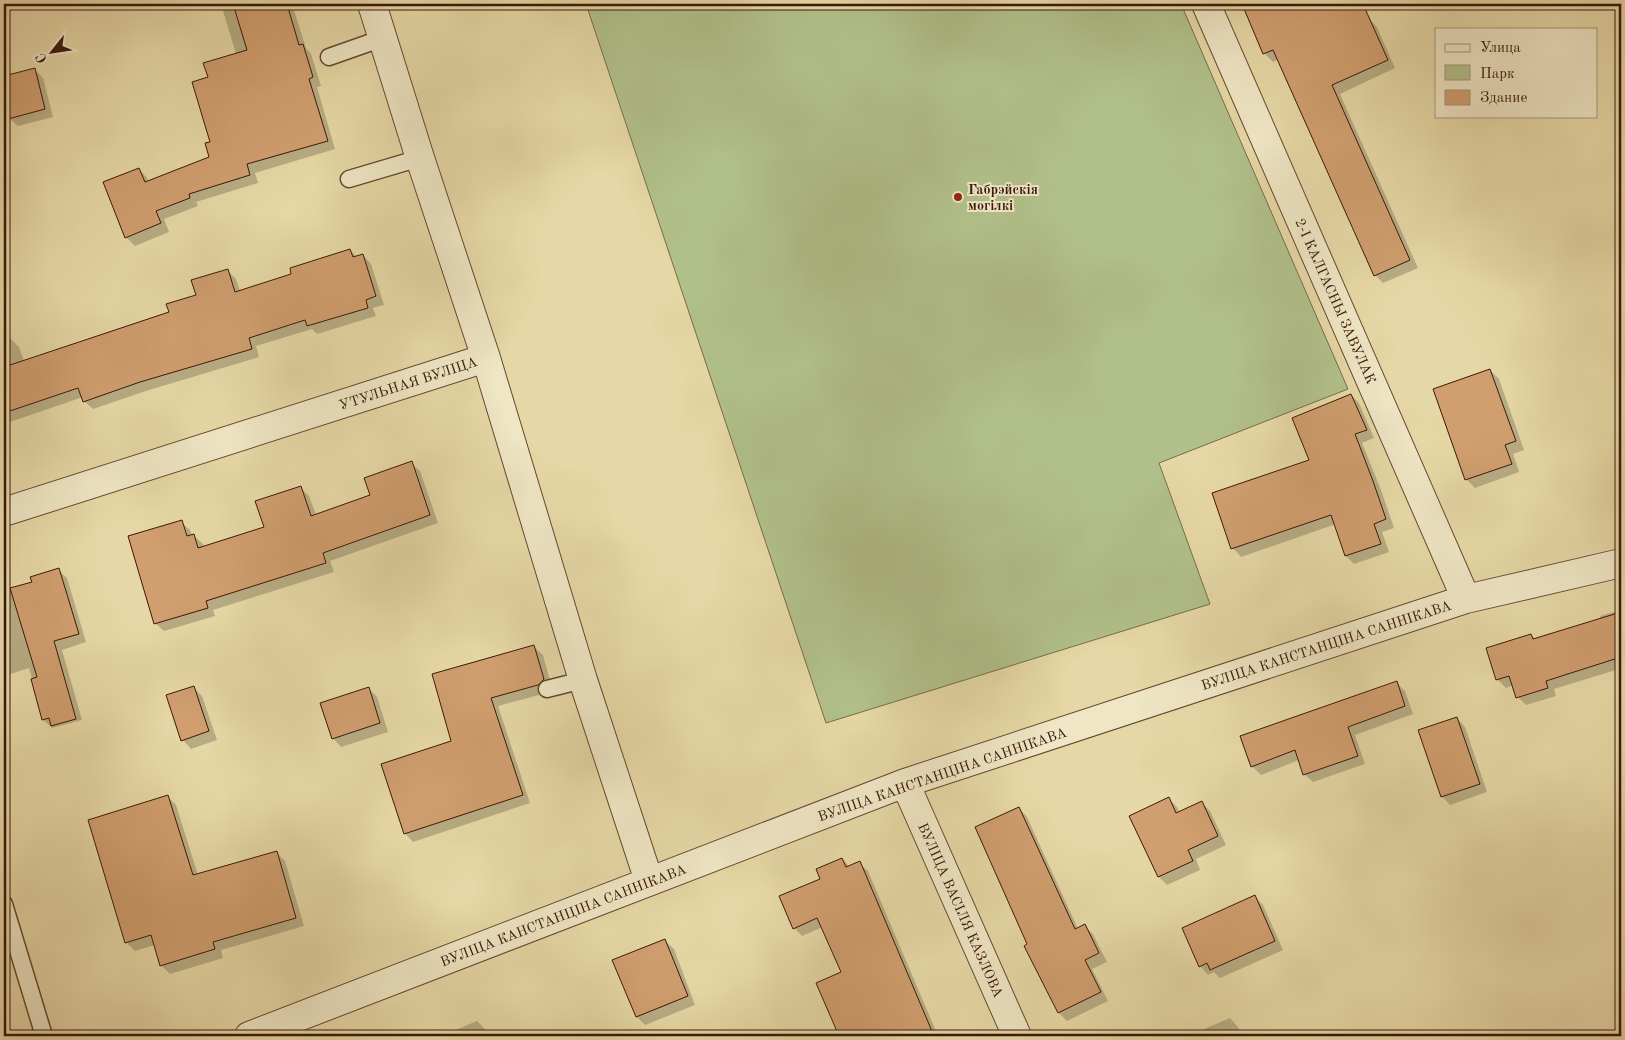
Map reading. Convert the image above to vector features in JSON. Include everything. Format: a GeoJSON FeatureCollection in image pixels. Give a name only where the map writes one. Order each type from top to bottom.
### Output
{"type":"FeatureCollection","features":[{"type":"Feature","properties":{"kind":"street","name":"УТУЛЬНАЯ ВУЛІЦА"},"geometry":{"type":"LineString","coordinates":[[4,512],[486,358],[420,158],[372,4]]}},
{"type":"Feature","properties":{"kind":"street","name":"2-І КАЛГАСНЫ ЗАВУЛАК"},"geometry":{"type":"LineString","coordinates":[[1206,4],[1466,599]]}},
{"type":"Feature","properties":{"kind":"street"},"geometry":{"type":"LineString","coordinates":[[486,358],[583,680],[649,882]]}},
{"type":"Feature","properties":{"kind":"street","name":"ВУЛІЦА КАНСТАНЦІНА САННІКАВА"},"geometry":{"type":"LineString","coordinates":[[248,1036],[905,784],[1466,599],[1621,563]]}},
{"type":"Feature","properties":{"kind":"street","name":"ВУЛІЦА ВАСІЛЯ КАЗЛОВА"},"geometry":{"type":"LineString","coordinates":[[905,784],[1017,1036]]}},
{"type":"Feature","properties":{"kind":"lane"},"geometry":{"type":"LineString","coordinates":[[329,57],[383,38]]}},
{"type":"Feature","properties":{"kind":"lane"},"geometry":{"type":"LineString","coordinates":[[349,179],[420,158]]}},
{"type":"Feature","properties":{"kind":"lane"},"geometry":{"type":"LineString","coordinates":[[548,689],[583,680]]}},
{"type":"Feature","properties":{"kind":"lane"},"geometry":{"type":"LineString","coordinates":[[4,904],[44,1036]]}},
{"type":"Feature","properties":{"kind":"green space","name":"Габрэйскія могілкі"},"geometry":{"type":"Polygon","coordinates":[[[586,4],[1181,4],[1348,389],[1159,463],[1210,604],[826,723],[586,4]]]}},
{"type":"Feature","properties":{"kind":"building"},"geometry":{"type":"Polygon","coordinates":[[[233,4],[287,4],[299,45],[303,44],[313,77],[309,79],[328,141],[247,164],[250,175],[189,194],[190,198],[156,211],[161,223],[125,238],[103,182],[139,168],[145,182],[209,157],[205,143],[210,142],[192,82],[208,77],[203,63],[247,50],[233,4]]]}},
{"type":"Feature","properties":{"kind":"building"},"geometry":{"type":"Polygon","coordinates":[[[1242,4],[1363,4],[1388,60],[1332,85],[1410,260],[1374,276],[1273,50],[1263,54],[1242,4]]]}},
{"type":"Feature","properties":{"kind":"building"},"geometry":{"type":"Polygon","coordinates":[[[35,68],[45,109],[8,119],[4,101],[4,76],[35,68]]]}},
{"type":"Feature","properties":{"kind":"building"},"geometry":{"type":"Polygon","coordinates":[[[350,249],[353,257],[363,254],[376,296],[366,300],[368,308],[307,326],[305,320],[249,338],[252,349],[140,382],[83,402],[78,388],[4,413],[4,367],[169,312],[166,304],[196,295],[191,280],[228,269],[235,292],[291,274],[290,268],[350,249]]]}},
{"type":"Feature","properties":{"kind":"building"},"geometry":{"type":"Polygon","coordinates":[[[1490,369],[1516,441],[1505,445],[1512,464],[1465,480],[1433,389],[1490,369]]]}},
{"type":"Feature","properties":{"kind":"building"},"geometry":{"type":"Polygon","coordinates":[[[1351,394],[1367,430],[1355,434],[1386,519],[1374,524],[1381,544],[1345,556],[1331,515],[1231,549],[1212,493],[1309,460],[1292,418],[1351,394]]]}},
{"type":"Feature","properties":{"kind":"building"},"geometry":{"type":"Polygon","coordinates":[[[412,461],[430,515],[323,553],[326,563],[206,601],[208,608],[154,624],[128,536],[182,520],[187,536],[194,534],[198,548],[264,527],[255,501],[301,486],[311,516],[370,495],[364,478],[412,461]]]}},
{"type":"Feature","properties":{"kind":"building"},"geometry":{"type":"Polygon","coordinates":[[[59,568],[79,634],[54,641],[76,719],[51,726],[49,718],[42,720],[31,679],[37,677],[10,588],[32,582],[30,577],[59,568]]]}},
{"type":"Feature","properties":{"kind":"building"},"geometry":{"type":"Polygon","coordinates":[[[1621,612],[1621,657],[1546,681],[1548,688],[1516,698],[1509,676],[1496,680],[1486,648],[1531,634],[1533,639],[1621,612]]]}},
{"type":"Feature","properties":{"kind":"building"},"geometry":{"type":"Polygon","coordinates":[[[534,645],[544,679],[538,685],[491,698],[523,795],[404,834],[381,764],[451,741],[432,674],[534,645]]]}},
{"type":"Feature","properties":{"kind":"building"},"geometry":{"type":"Polygon","coordinates":[[[1397,681],[1405,706],[1348,727],[1358,756],[1303,775],[1295,750],[1251,767],[1240,736],[1397,681]]]}},
{"type":"Feature","properties":{"kind":"building"},"geometry":{"type":"Polygon","coordinates":[[[194,686],[209,731],[181,741],[166,695],[194,686]]]}},
{"type":"Feature","properties":{"kind":"building"},"geometry":{"type":"Polygon","coordinates":[[[369,687],[380,723],[332,739],[320,703],[369,687]]]}},
{"type":"Feature","properties":{"kind":"building"},"geometry":{"type":"Polygon","coordinates":[[[1457,717],[1480,784],[1441,797],[1418,730],[1457,717]]]}},
{"type":"Feature","properties":{"kind":"building"},"geometry":{"type":"Polygon","coordinates":[[[168,795],[193,875],[277,851],[296,918],[213,942],[215,949],[160,966],[151,935],[125,943],[88,820],[168,795]]]}},
{"type":"Feature","properties":{"kind":"building"},"geometry":{"type":"Polygon","coordinates":[[[1169,797],[1176,813],[1202,801],[1218,836],[1188,850],[1193,861],[1158,877],[1129,816],[1169,797]]]}},
{"type":"Feature","properties":{"kind":"building"},"geometry":{"type":"Polygon","coordinates":[[[1019,807],[1075,929],[1085,924],[1099,953],[1085,960],[1101,992],[1058,1013],[1024,946],[1027,944],[975,827],[1019,807]]]}},
{"type":"Feature","properties":{"kind":"building"},"geometry":{"type":"Polygon","coordinates":[[[842,858],[846,867],[860,861],[934,1036],[839,1036],[816,983],[841,972],[817,918],[793,929],[779,896],[820,879],[816,869],[842,858]]]}},
{"type":"Feature","properties":{"kind":"building"},"geometry":{"type":"Polygon","coordinates":[[[1255,895],[1275,941],[1210,970],[1207,963],[1199,967],[1182,928],[1255,895]]]}},
{"type":"Feature","properties":{"kind":"building"},"geometry":{"type":"Polygon","coordinates":[[[665,939],[688,996],[636,1017],[612,960],[665,939]]]}},
{"type":"Feature","properties":{"kind":"place","name":"Габрэйскія могілкі"},"geometry":{"type":"Point","coordinates":[958,197]}}]}
